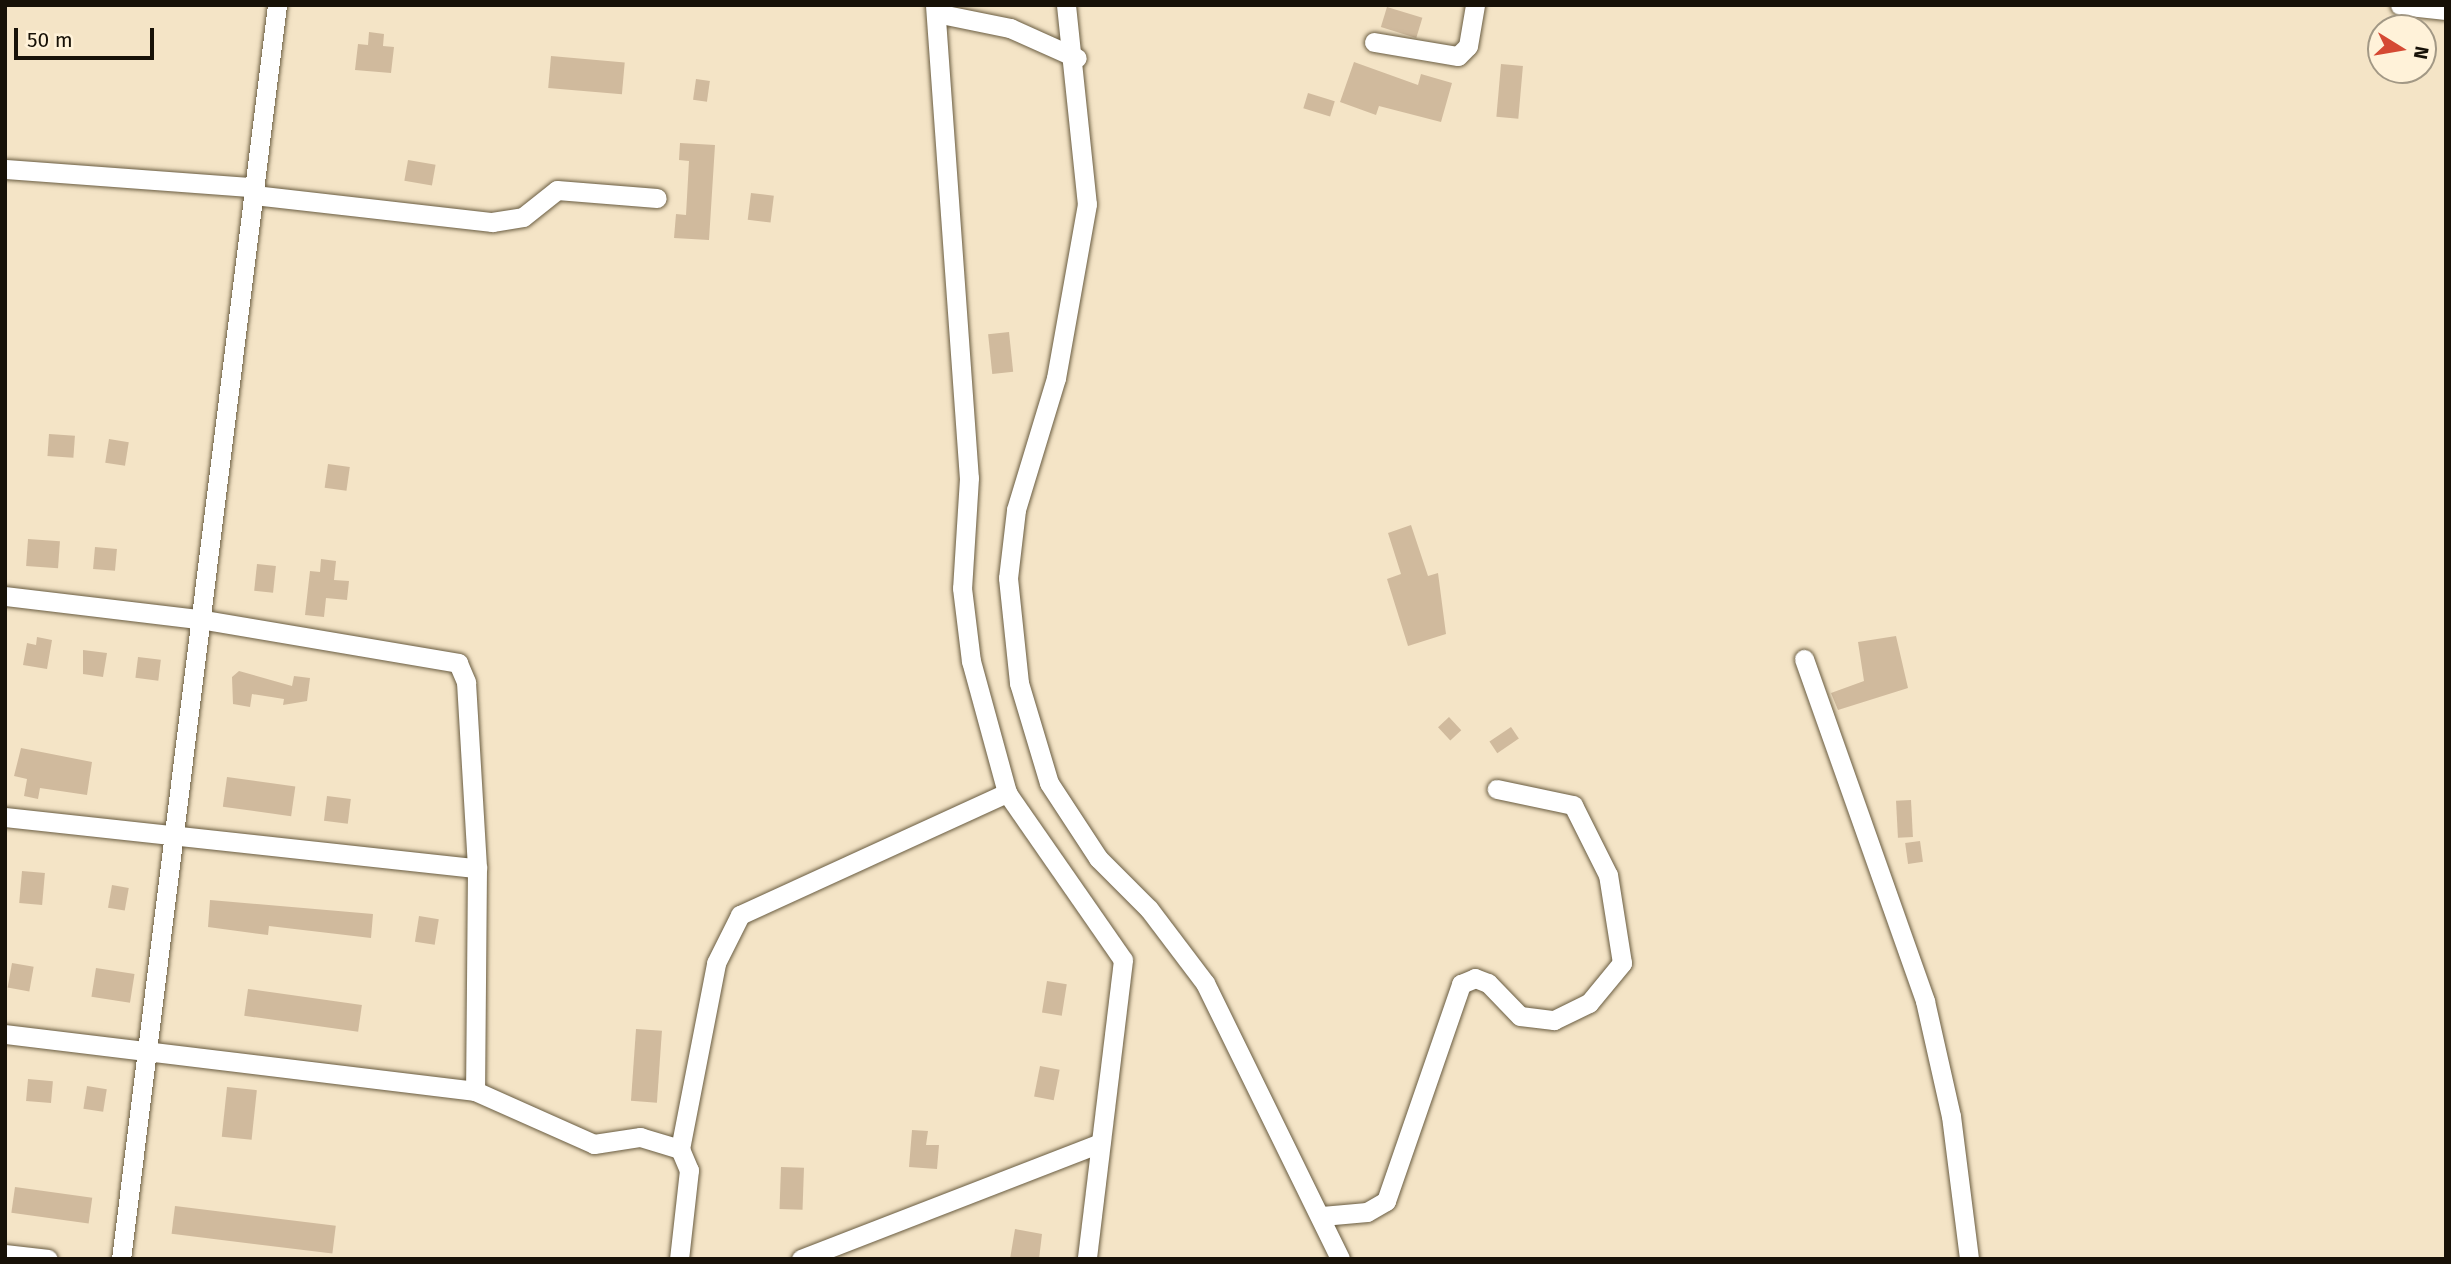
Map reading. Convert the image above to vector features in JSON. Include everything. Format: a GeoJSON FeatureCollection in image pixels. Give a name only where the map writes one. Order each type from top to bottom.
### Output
{"type":"FeatureCollection","features":[{"type":"Feature","properties":{"kind":"street"},"geometry":{"type":"LineString","coordinates":[[121,1259],[150,1048],[171,839],[277,5]]}},
{"type":"Feature","properties":{"kind":"street"},"geometry":{"type":"LineString","coordinates":[[1066,5],[1077,58],[1087,204],[1084,244],[1056,378],[1016,510],[1008,578],[1018,682],[1049,783],[1098,858],[1149,909],[1205,984],[1322,1216],[1340,1259]]}},
{"type":"Feature","properties":{"kind":"street"},"geometry":{"type":"LineString","coordinates":[[1374,42],[1458,56],[1468,46],[1475,5]]}},
{"type":"Feature","properties":{"kind":"street"},"geometry":{"type":"LineString","coordinates":[[2400,5],[2446,10]]}},
{"type":"Feature","properties":{"kind":"street"},"geometry":{"type":"LineString","coordinates":[[1077,58],[1010,28],[936,9],[969,478],[962,588],[971,660],[1007,793],[1123,960],[1087,1259]]}},
{"type":"Feature","properties":{"kind":"street"},"geometry":{"type":"LineString","coordinates":[[5,169],[254,191],[492,222],[523,217],[557,190],[657,198]]}},
{"type":"Feature","properties":{"kind":"street"},"geometry":{"type":"LineString","coordinates":[[5,596],[199,620],[458,663],[466,682],[477,868],[475,1091]]}},
{"type":"Feature","properties":{"kind":"street"},"geometry":{"type":"LineString","coordinates":[[1804,659],[1924,1001],[1951,1116],[1969,1259]]}},
{"type":"Feature","properties":{"kind":"street"},"geometry":{"type":"LineString","coordinates":[[1322,1216],[1367,1212],[1386,1201],[1461,984],[1482,981],[1520,1016],[1554,1020],[1588,1003],[1622,963],[1608,875],[1573,804],[1497,789]]}},
{"type":"Feature","properties":{"kind":"street"},"geometry":{"type":"LineString","coordinates":[[680,1259],[688,1170],[680,1149],[716,963],[740,915],[1007,793]]}},
{"type":"Feature","properties":{"kind":"street"},"geometry":{"type":"LineString","coordinates":[[5,817],[171,839],[477,868]]}},
{"type":"Feature","properties":{"kind":"street"},"geometry":{"type":"LineString","coordinates":[[5,1034],[150,1048],[475,1091],[594,1144],[640,1137],[680,1149]]}},
{"type":"Feature","properties":{"kind":"street"},"geometry":{"type":"LineString","coordinates":[[801,1259],[1100,1143]]}},
{"type":"Feature","properties":{"kind":"street"},"geometry":{"type":"LineString","coordinates":[[5,1254],[48,1259]]}},
{"type":"Feature","properties":{"kind":"building"},"geometry":{"type":"Polygon","coordinates":[[[1387,7],[1422,18],[1416,38],[1381,27],[1387,7]]]}},
{"type":"Feature","properties":{"kind":"building"},"geometry":{"type":"Polygon","coordinates":[[[369,32],[384,34],[383,46],[394,47],[391,73],[355,70],[358,44],[368,45],[369,32]]]}},
{"type":"Feature","properties":{"kind":"building"},"geometry":{"type":"Polygon","coordinates":[[[551,56],[625,62],[622,94],[548,88],[551,56]]]}},
{"type":"Feature","properties":{"kind":"building"},"geometry":{"type":"Polygon","coordinates":[[[1354,62],[1418,85],[1421,74],[1452,83],[1441,122],[1379,106],[1376,115],[1340,102],[1354,62]]]}},
{"type":"Feature","properties":{"kind":"building"},"geometry":{"type":"Polygon","coordinates":[[[1501,64],[1523,66],[1518,119],[1496,117],[1501,64]]]}},
{"type":"Feature","properties":{"kind":"building"},"geometry":{"type":"Polygon","coordinates":[[[696,79],[710,81],[707,102],[693,100],[696,79]]]}},
{"type":"Feature","properties":{"kind":"building"},"geometry":{"type":"Polygon","coordinates":[[[1308,93],[1335,101],[1330,116],[1303,108],[1308,93]]]}},
{"type":"Feature","properties":{"kind":"building"},"geometry":{"type":"Polygon","coordinates":[[[680,143],[715,145],[709,240],[674,238],[676,214],[686,215],[689,161],[679,160],[680,143]]]}},
{"type":"Feature","properties":{"kind":"building"},"geometry":{"type":"Polygon","coordinates":[[[408,160],[436,165],[432,186],[404,181],[408,160]]]}},
{"type":"Feature","properties":{"kind":"building"},"geometry":{"type":"Polygon","coordinates":[[[751,193],[774,196],[771,223],[748,220],[751,193]]]}},
{"type":"Feature","properties":{"kind":"building"},"geometry":{"type":"Polygon","coordinates":[[[1009,332],[1013,372],[992,374],[988,334],[1009,332]]]}},
{"type":"Feature","properties":{"kind":"building"},"geometry":{"type":"Polygon","coordinates":[[[49,434],[75,436],[73,458],[47,456],[49,434]]]}},
{"type":"Feature","properties":{"kind":"building"},"geometry":{"type":"Polygon","coordinates":[[[109,439],[129,442],[125,466],[105,463],[109,439]]]}},
{"type":"Feature","properties":{"kind":"building"},"geometry":{"type":"Polygon","coordinates":[[[328,464],[350,467],[346,491],[325,488],[328,464]]]}},
{"type":"Feature","properties":{"kind":"building"},"geometry":{"type":"Polygon","coordinates":[[[1411,525],[1428,576],[1438,573],[1446,634],[1408,646],[1387,579],[1401,574],[1388,533],[1411,525]]]}},
{"type":"Feature","properties":{"kind":"building"},"geometry":{"type":"Polygon","coordinates":[[[28,539],[60,541],[58,568],[26,566],[28,539]]]}},
{"type":"Feature","properties":{"kind":"building"},"geometry":{"type":"Polygon","coordinates":[[[95,547],[117,549],[115,571],[93,569],[95,547]]]}},
{"type":"Feature","properties":{"kind":"building"},"geometry":{"type":"Polygon","coordinates":[[[321,559],[336,561],[334,580],[349,581],[347,600],[326,598],[324,617],[305,615],[310,571],[320,572],[321,559]]]}},
{"type":"Feature","properties":{"kind":"building"},"geometry":{"type":"Polygon","coordinates":[[[257,564],[276,566],[273,593],[254,591],[257,564]]]}},
{"type":"Feature","properties":{"kind":"building"},"geometry":{"type":"Polygon","coordinates":[[[1896,636],[1908,688],[1838,710],[1831,693],[1864,681],[1858,642],[1896,636]]]}},
{"type":"Feature","properties":{"kind":"building"},"geometry":{"type":"Polygon","coordinates":[[[37,637],[52,640],[47,669],[23,665],[27,643],[36,645],[37,637]]]}},
{"type":"Feature","properties":{"kind":"building"},"geometry":{"type":"Polygon","coordinates":[[[83,650],[107,653],[103,677],[83,674],[83,650]]]}},
{"type":"Feature","properties":{"kind":"building"},"geometry":{"type":"Polygon","coordinates":[[[138,657],[161,660],[158,681],[135,678],[138,657]]]}},
{"type":"Feature","properties":{"kind":"building"},"geometry":{"type":"Polygon","coordinates":[[[239,671],[292,686],[294,676],[310,678],[307,701],[283,705],[284,699],[252,694],[250,707],[233,704],[232,677],[239,671]]]}},
{"type":"Feature","properties":{"kind":"building"},"geometry":{"type":"Polygon","coordinates":[[[1449,717],[1461,730],[1450,740],[1438,727],[1449,717]]]}},
{"type":"Feature","properties":{"kind":"building"},"geometry":{"type":"Polygon","coordinates":[[[1511,727],[1519,739],[1497,753],[1489,742],[1511,727]]]}},
{"type":"Feature","properties":{"kind":"building"},"geometry":{"type":"Polygon","coordinates":[[[21,748],[92,762],[87,795],[40,788],[38,799],[24,796],[27,779],[14,776],[21,748]]]}},
{"type":"Feature","properties":{"kind":"building"},"geometry":{"type":"Polygon","coordinates":[[[227,777],[295,787],[291,816],[223,807],[227,777]]]}},
{"type":"Feature","properties":{"kind":"building"},"geometry":{"type":"Polygon","coordinates":[[[327,796],[351,799],[348,824],[324,821],[327,796]]]}},
{"type":"Feature","properties":{"kind":"building"},"geometry":{"type":"Polygon","coordinates":[[[1911,800],[1913,837],[1898,838],[1896,801],[1911,800]]]}},
{"type":"Feature","properties":{"kind":"building"},"geometry":{"type":"Polygon","coordinates":[[[1920,841],[1923,862],[1908,864],[1905,843],[1920,841]]]}},
{"type":"Feature","properties":{"kind":"building"},"geometry":{"type":"Polygon","coordinates":[[[22,871],[45,873],[42,905],[19,903],[22,871]]]}},
{"type":"Feature","properties":{"kind":"building"},"geometry":{"type":"Polygon","coordinates":[[[112,885],[129,888],[125,911],[108,908],[112,885]]]}},
{"type":"Feature","properties":{"kind":"building"},"geometry":{"type":"Polygon","coordinates":[[[210,900],[373,914],[371,938],[269,926],[268,935],[208,927],[210,900]]]}},
{"type":"Feature","properties":{"kind":"building"},"geometry":{"type":"Polygon","coordinates":[[[419,916],[439,919],[435,945],[415,942],[419,916]]]}},
{"type":"Feature","properties":{"kind":"building"},"geometry":{"type":"Polygon","coordinates":[[[12,963],[34,967],[29,991],[8,988],[12,963]]]}},
{"type":"Feature","properties":{"kind":"building"},"geometry":{"type":"Polygon","coordinates":[[[96,968],[135,974],[130,1003],[91,997],[96,968]]]}},
{"type":"Feature","properties":{"kind":"building"},"geometry":{"type":"Polygon","coordinates":[[[1047,981],[1067,984],[1062,1016],[1042,1013],[1047,981]]]}},
{"type":"Feature","properties":{"kind":"building"},"geometry":{"type":"Polygon","coordinates":[[[248,989],[362,1005],[358,1032],[244,1016],[248,989]]]}},
{"type":"Feature","properties":{"kind":"building"},"geometry":{"type":"Polygon","coordinates":[[[636,1029],[662,1031],[657,1103],[631,1101],[636,1029]]]}},
{"type":"Feature","properties":{"kind":"building"},"geometry":{"type":"Polygon","coordinates":[[[1040,1066],[1060,1070],[1054,1100],[1034,1096],[1040,1066]]]}},
{"type":"Feature","properties":{"kind":"building"},"geometry":{"type":"Polygon","coordinates":[[[28,1079],[53,1081],[51,1103],[26,1101],[28,1079]]]}},
{"type":"Feature","properties":{"kind":"building"},"geometry":{"type":"Polygon","coordinates":[[[87,1086],[107,1089],[103,1112],[83,1109],[87,1086]]]}},
{"type":"Feature","properties":{"kind":"building"},"geometry":{"type":"Polygon","coordinates":[[[227,1087],[257,1090],[252,1140],[222,1137],[227,1087]]]}},
{"type":"Feature","properties":{"kind":"building"},"geometry":{"type":"Polygon","coordinates":[[[912,1130],[928,1131],[926,1145],[939,1145],[937,1169],[909,1167],[912,1130]]]}},
{"type":"Feature","properties":{"kind":"building"},"geometry":{"type":"Polygon","coordinates":[[[781,1167],[804,1168],[803,1210],[780,1209],[781,1167]]]}},
{"type":"Feature","properties":{"kind":"building"},"geometry":{"type":"Polygon","coordinates":[[[15,1187],[92,1198],[89,1224],[11,1213],[15,1187]]]}},
{"type":"Feature","properties":{"kind":"building"},"geometry":{"type":"Polygon","coordinates":[[[175,1206],[336,1226],[332,1254],[172,1234],[175,1206]]]}},
{"type":"Feature","properties":{"kind":"building"},"geometry":{"type":"Polygon","coordinates":[[[1015,1229],[1042,1234],[1039,1259],[1010,1259],[1015,1229]]]}}]}
